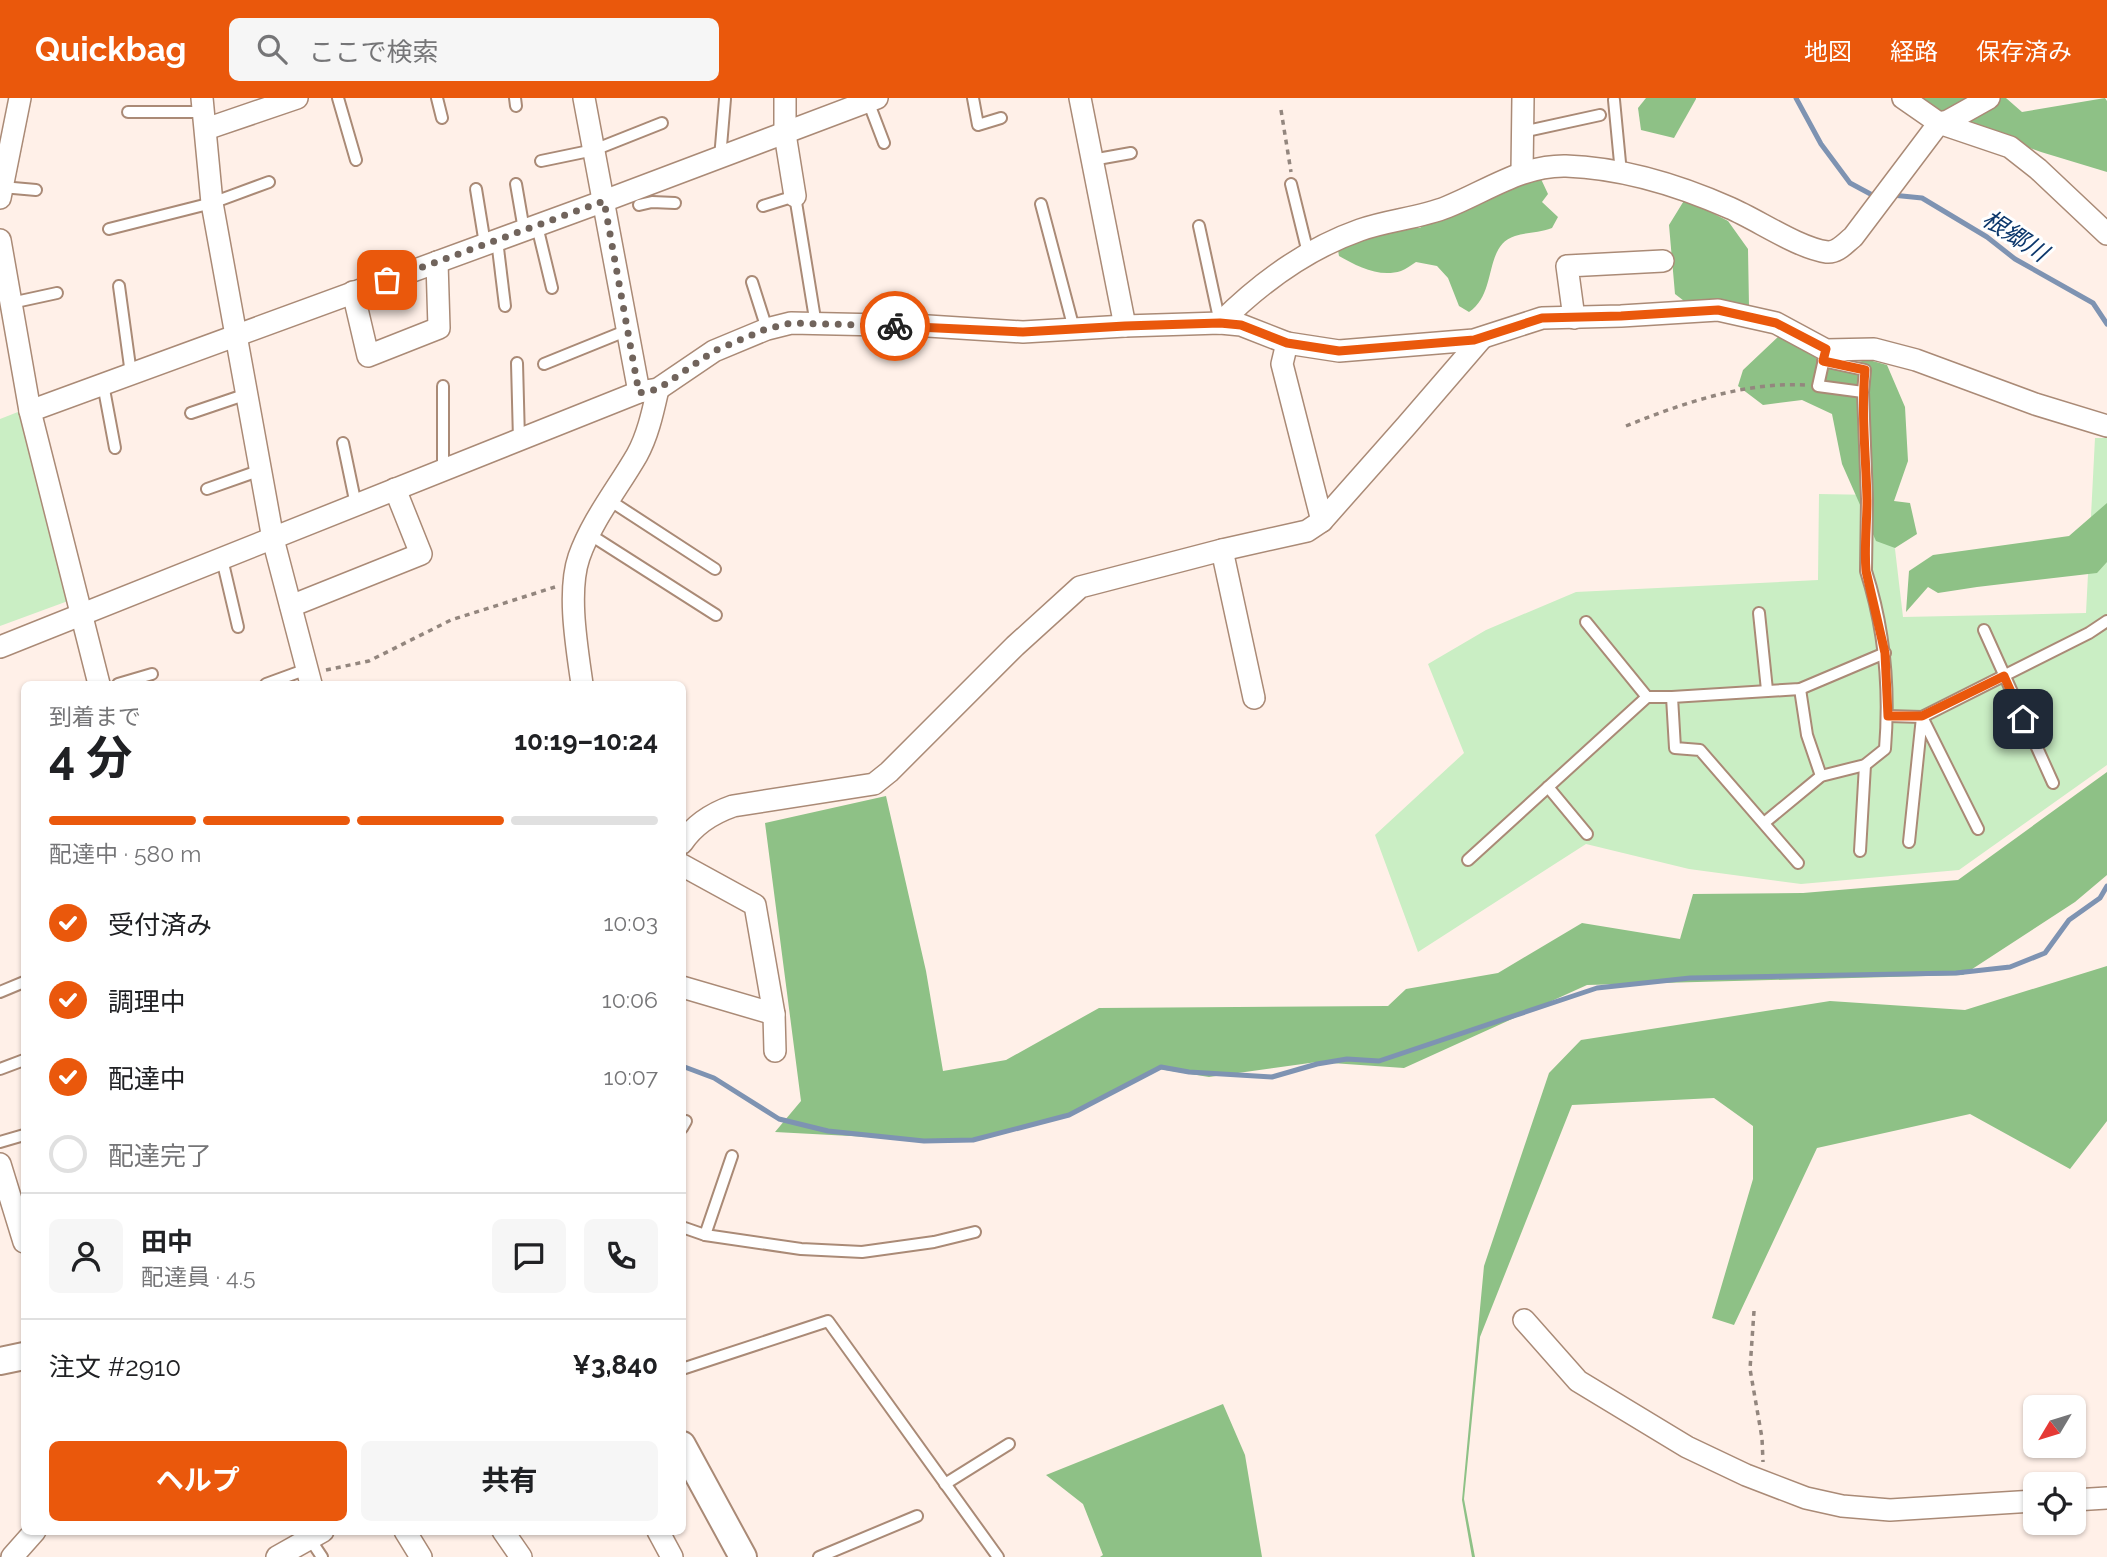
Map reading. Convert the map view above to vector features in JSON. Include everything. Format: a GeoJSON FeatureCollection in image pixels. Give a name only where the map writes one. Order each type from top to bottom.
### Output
{"type":"FeatureCollection","features":[{"type":"Feature","properties":{"kind":"street"},"geometry":{"type":"LineString","coordinates":[[1,192],[20,98]]}},
{"type":"Feature","properties":{"kind":"street"},"geometry":{"type":"LineString","coordinates":[[297,98],[204,113],[212,203],[273,539],[309,677]]}},
{"type":"Feature","properties":{"kind":"street"},"geometry":{"type":"LineString","coordinates":[[582,681],[575,637],[574,583],[578,559],[589,534],[639,452],[652,415],[648,391],[628,330],[584,98]]}},
{"type":"Feature","properties":{"kind":"street"},"geometry":{"type":"LineString","coordinates":[[785,98],[785,134],[795,196]]}},
{"type":"Feature","properties":{"kind":"street"},"geometry":{"type":"LineString","coordinates":[[1080,98],[1125,326]]}},
{"type":"Feature","properties":{"kind":"street"},"geometry":{"type":"LineString","coordinates":[[1522,172],[1523,98]]}},
{"type":"Feature","properties":{"kind":"street"},"geometry":{"type":"LineString","coordinates":[[1903,98],[1939,123],[2010,147],[2038,169],[2107,234]]}},
{"type":"Feature","properties":{"kind":"street"},"geometry":{"type":"LineString","coordinates":[[1220,323],[1245,299],[1308,253],[1361,230],[1446,208],[1522,172],[1544,167],[1566,166],[1660,181],[1731,208],[1789,238],[1829,252],[1839,249],[1853,237],[1939,123],[1948,121],[1989,98]]}},
{"type":"Feature","properties":{"kind":"street"},"geometry":{"type":"LineString","coordinates":[[30,411],[604,201],[649,193],[720,158],[873,100]]}},
{"type":"Feature","properties":{"kind":"street"},"geometry":{"type":"LineString","coordinates":[[0,240],[3,270],[12,303],[30,411],[98,681]]}},
{"type":"Feature","properties":{"kind":"street"},"geometry":{"type":"LineString","coordinates":[[1574,318],[1567,266],[1663,261]]}},
{"type":"Feature","properties":{"kind":"street"},"geometry":{"type":"LineString","coordinates":[[353,292],[368,356],[439,328],[437,262]]}},
{"type":"Feature","properties":{"kind":"street"},"geometry":{"type":"LineString","coordinates":[[0,646],[648,391],[714,351],[766,329],[791,323],[928,326],[1023,332],[1220,323],[1241,325],[1287,343],[1339,351],[1462,342],[1542,318],[1718,310],[1776,323],[1825,355],[1874,349],[1916,359],[2035,404],[2107,426]]}},
{"type":"Feature","properties":{"kind":"street"},"geometry":{"type":"LineString","coordinates":[[686,837],[715,813],[733,806],[874,783],[890,772],[1016,646],[1080,587],[1307,531],[1322,521],[1482,338]]}},
{"type":"Feature","properties":{"kind":"street"},"geometry":{"type":"LineString","coordinates":[[1287,343],[1282,364],[1322,521]]}},
{"type":"Feature","properties":{"kind":"street"},"geometry":{"type":"LineString","coordinates":[[0,363],[21,358]]}},
{"type":"Feature","properties":{"kind":"street"},"geometry":{"type":"LineString","coordinates":[[291,606],[421,554],[395,489]]}},
{"type":"Feature","properties":{"kind":"street"},"geometry":{"type":"LineString","coordinates":[[1222,550],[1254,698]]}},
{"type":"Feature","properties":{"kind":"street"},"geometry":{"type":"LineString","coordinates":[[686,867],[755,905],[774,1014],[775,1051]]}},
{"type":"Feature","properties":{"kind":"street"},"geometry":{"type":"LineString","coordinates":[[686,988],[774,1014]]}},
{"type":"Feature","properties":{"kind":"street"},"geometry":{"type":"LineString","coordinates":[[0,1164],[20,1216]]}},
{"type":"Feature","properties":{"kind":"street"},"geometry":{"type":"LineString","coordinates":[[1524,1320],[1578,1381],[1687,1447],[1806,1498],[1842,1506],[1890,1510],[2023,1502]]}},
{"type":"Feature","properties":{"kind":"street"},"geometry":{"type":"LineString","coordinates":[[0,1362],[21,1357]]}},
{"type":"Feature","properties":{"kind":"street"},"geometry":{"type":"LineString","coordinates":[[686,1452],[743,1557]]}},
{"type":"Feature","properties":{"kind":"street"},"geometry":{"type":"LineString","coordinates":[[2086,1499],[2107,1498]]}},
{"type":"Feature","properties":{"kind":"street"},"geometry":{"type":"LineString","coordinates":[[12,1557],[31,1535]]}},
{"type":"Feature","properties":{"kind":"street"},"geometry":{"type":"LineString","coordinates":[[407,1535],[421,1557]]}},
{"type":"Feature","properties":{"kind":"street"},"geometry":{"type":"LineString","coordinates":[[506,1535],[521,1557]]}},
{"type":"Feature","properties":{"kind":"street"},"geometry":{"type":"LineString","coordinates":[[660,1535],[672,1557]]}},
{"type":"Feature","properties":{"kind":"street"},"geometry":{"type":"LineString","coordinates":[[277,1557],[310,1540]]}},
{"type":"Feature","properties":{"kind":"lane"},"geometry":{"type":"LineString","coordinates":[[338,98],[356,160]]}},
{"type":"Feature","properties":{"kind":"lane"},"geometry":{"type":"LineString","coordinates":[[437,98],[442,118]]}},
{"type":"Feature","properties":{"kind":"lane"},"geometry":{"type":"LineString","coordinates":[[973,98],[978,125],[1001,118]]}},
{"type":"Feature","properties":{"kind":"lane"},"geometry":{"type":"LineString","coordinates":[[720,158],[725,99]]}},
{"type":"Feature","properties":{"kind":"lane"},"geometry":{"type":"LineString","coordinates":[[873,100],[884,143]]}},
{"type":"Feature","properties":{"kind":"lane"},"geometry":{"type":"LineString","coordinates":[[1614,100],[1621,173]]}},
{"type":"Feature","properties":{"kind":"lane"},"geometry":{"type":"LineString","coordinates":[[128,112],[204,113]]}},
{"type":"Feature","properties":{"kind":"lane"},"geometry":{"type":"LineString","coordinates":[[1522,132],[1600,115]]}},
{"type":"Feature","properties":{"kind":"lane"},"geometry":{"type":"LineString","coordinates":[[541,161],[594,150],[662,123]]}},
{"type":"Feature","properties":{"kind":"lane"},"geometry":{"type":"LineString","coordinates":[[1092,160],[1130,153]]}},
{"type":"Feature","properties":{"kind":"lane"},"geometry":{"type":"LineString","coordinates":[[109,229],[212,203],[269,182]]}},
{"type":"Feature","properties":{"kind":"lane"},"geometry":{"type":"LineString","coordinates":[[516,184],[552,288]]}},
{"type":"Feature","properties":{"kind":"lane"},"geometry":{"type":"LineString","coordinates":[[1291,184],[1308,253]]}},
{"type":"Feature","properties":{"kind":"lane"},"geometry":{"type":"LineString","coordinates":[[476,189],[505,306]]}},
{"type":"Feature","properties":{"kind":"lane"},"geometry":{"type":"LineString","coordinates":[[1,192],[36,190]]}},
{"type":"Feature","properties":{"kind":"lane"},"geometry":{"type":"LineString","coordinates":[[639,205],[649,193],[675,203]]}},
{"type":"Feature","properties":{"kind":"lane"},"geometry":{"type":"LineString","coordinates":[[763,206],[795,196],[816,325]]}},
{"type":"Feature","properties":{"kind":"lane"},"geometry":{"type":"LineString","coordinates":[[1041,204],[1074,329]]}},
{"type":"Feature","properties":{"kind":"lane"},"geometry":{"type":"LineString","coordinates":[[1199,226],[1220,323]]}},
{"type":"Feature","properties":{"kind":"lane"},"geometry":{"type":"LineString","coordinates":[[752,282],[766,329]]}},
{"type":"Feature","properties":{"kind":"lane"},"geometry":{"type":"LineString","coordinates":[[119,286],[131,374]]}},
{"type":"Feature","properties":{"kind":"lane"},"geometry":{"type":"LineString","coordinates":[[12,303],[57,293]]}},
{"type":"Feature","properties":{"kind":"lane"},"geometry":{"type":"LineString","coordinates":[[544,364],[628,330]]}},
{"type":"Feature","properties":{"kind":"lane"},"geometry":{"type":"LineString","coordinates":[[1763,823],[1821,776],[1865,765],[1885,749],[1888,716],[1885,653],[1866,571],[1867,499],[1863,392],[1865,370],[1825,355],[1818,386],[1863,392]]}},
{"type":"Feature","properties":{"kind":"lane"},"geometry":{"type":"LineString","coordinates":[[517,363],[519,440]]}},
{"type":"Feature","properties":{"kind":"lane"},"geometry":{"type":"LineString","coordinates":[[103,384],[115,448]]}},
{"type":"Feature","properties":{"kind":"lane"},"geometry":{"type":"LineString","coordinates":[[443,386],[443,470]]}},
{"type":"Feature","properties":{"kind":"lane"},"geometry":{"type":"LineString","coordinates":[[191,413],[247,394]]}},
{"type":"Feature","properties":{"kind":"lane"},"geometry":{"type":"LineString","coordinates":[[343,443],[356,505]]}},
{"type":"Feature","properties":{"kind":"lane"},"geometry":{"type":"LineString","coordinates":[[207,489],[261,470]]}},
{"type":"Feature","properties":{"kind":"lane"},"geometry":{"type":"LineString","coordinates":[[609,500],[715,569]]}},
{"type":"Feature","properties":{"kind":"lane"},"geometry":{"type":"LineString","coordinates":[[589,534],[716,615]]}},
{"type":"Feature","properties":{"kind":"lane"},"geometry":{"type":"LineString","coordinates":[[222,559],[238,627]]}},
{"type":"Feature","properties":{"kind":"lane"},"geometry":{"type":"LineString","coordinates":[[1759,613],[1767,691]]}},
{"type":"Feature","properties":{"kind":"lane"},"geometry":{"type":"LineString","coordinates":[[1888,716],[1922,716],[2089,633],[2107,621]]}},
{"type":"Feature","properties":{"kind":"lane"},"geometry":{"type":"LineString","coordinates":[[1586,622],[1647,697]]}},
{"type":"Feature","properties":{"kind":"lane"},"geometry":{"type":"LineString","coordinates":[[1984,631],[2053,783]]}},
{"type":"Feature","properties":{"kind":"lane"},"geometry":{"type":"LineString","coordinates":[[1468,860],[1647,697],[1800,688],[1885,653]]}},
{"type":"Feature","properties":{"kind":"lane"},"geometry":{"type":"LineString","coordinates":[[128,681],[152,674]]}},
{"type":"Feature","properties":{"kind":"lane"},"geometry":{"type":"LineString","coordinates":[[284,681],[309,677]]}},
{"type":"Feature","properties":{"kind":"lane"},"geometry":{"type":"LineString","coordinates":[[1800,688],[1807,735],[1821,776]]}},
{"type":"Feature","properties":{"kind":"lane"},"geometry":{"type":"LineString","coordinates":[[1672,697],[1675,748],[1700,750],[1798,863]]}},
{"type":"Feature","properties":{"kind":"lane"},"geometry":{"type":"LineString","coordinates":[[1922,716],[1978,829]]}},
{"type":"Feature","properties":{"kind":"lane"},"geometry":{"type":"LineString","coordinates":[[1909,842],[1922,716]]}},
{"type":"Feature","properties":{"kind":"lane"},"geometry":{"type":"LineString","coordinates":[[1860,851],[1865,765]]}},
{"type":"Feature","properties":{"kind":"lane"},"geometry":{"type":"LineString","coordinates":[[1548,787],[1587,834]]}},
{"type":"Feature","properties":{"kind":"lane"},"geometry":{"type":"LineString","coordinates":[[0,992],[21,983]]}},
{"type":"Feature","properties":{"kind":"lane"},"geometry":{"type":"LineString","coordinates":[[0,1069],[21,1061]]}},
{"type":"Feature","properties":{"kind":"lane"},"geometry":{"type":"LineString","coordinates":[[0,1142],[21,1136]]}},
{"type":"Feature","properties":{"kind":"lane"},"geometry":{"type":"LineString","coordinates":[[705,1235],[732,1156]]}},
{"type":"Feature","properties":{"kind":"lane"},"geometry":{"type":"LineString","coordinates":[[686,1228],[705,1235],[801,1249],[862,1252],[934,1242],[975,1232]]}},
{"type":"Feature","properties":{"kind":"lane"},"geometry":{"type":"LineString","coordinates":[[686,1368],[828,1321],[998,1557]]}},
{"type":"Feature","properties":{"kind":"lane"},"geometry":{"type":"LineString","coordinates":[[945,1484],[1009,1444]]}},
{"type":"Feature","properties":{"kind":"lane"},"geometry":{"type":"LineString","coordinates":[[818,1557],[917,1517]]}},
{"type":"Feature","properties":{"kind":"path"},"geometry":{"type":"LineString","coordinates":[[1281,110],[1293,181],[1291,184]]}},
{"type":"Feature","properties":{"kind":"path"},"geometry":{"type":"LineString","coordinates":[[1626,426],[1701,400],[1754,387],[1779,384],[1818,386]]}},
{"type":"Feature","properties":{"kind":"path"},"geometry":{"type":"LineString","coordinates":[[309,677],[321,671],[369,661],[451,620],[536,592],[574,583]]}},
{"type":"Feature","properties":{"kind":"path"},"geometry":{"type":"LineString","coordinates":[[1754,1311],[1750,1368],[1762,1438],[1763,1481]]}},
{"type":"Feature","properties":{"kind":"green space"},"geometry":{"type":"Polygon","coordinates":[[[1646,98],[1696,99],[1674,138],[1641,130],[1638,108],[1646,98]]]}},
{"type":"Feature","properties":{"kind":"green space"},"geometry":{"type":"Polygon","coordinates":[[[1911,98],[2006,98],[2022,112],[2105,98],[2107,172],[1940,116],[1911,98]]]}},
{"type":"Feature","properties":{"kind":"green space"},"geometry":{"type":"Polygon","coordinates":[[[1541,179],[1548,194],[1542,202],[1558,217],[1552,228],[1515,236],[1505,241],[1494,259],[1484,294],[1469,312],[1459,306],[1448,278],[1437,266],[1416,262],[1401,271],[1385,273],[1361,267],[1339,256],[1337,245],[1395,228],[1420,228],[1432,218],[1519,181],[1541,179]]]}},
{"type":"Feature","properties":{"kind":"green space"},"geometry":{"type":"Polygon","coordinates":[[[1685,199],[1728,221],[1748,249],[1749,306],[1719,302],[1688,304],[1675,294],[1669,225],[1685,199]]]}},
{"type":"Feature","properties":{"kind":"green space"},"geometry":{"type":"Polygon","coordinates":[[[1782,333],[1796,339],[1816,358],[1831,366],[1869,360],[1887,365],[1905,407],[1908,461],[1894,501],[1910,503],[1917,534],[1895,548],[1876,541],[1842,464],[1832,414],[1802,400],[1763,405],[1738,386],[1743,370],[1782,333]]]}},
{"type":"Feature","properties":{"kind":"green space"},"geometry":{"type":"Polygon","coordinates":[[[23,410],[68,601],[0,626],[0,419],[23,410]]]}},
{"type":"Feature","properties":{"kind":"green space"},"geometry":{"type":"Polygon","coordinates":[[[2095,438],[2107,438],[2107,765],[1959,870],[1801,884],[1689,869],[1586,844],[1418,952],[1375,835],[1464,753],[1428,664],[1486,630],[1576,592],[1818,580],[1819,494],[1875,495],[1895,549],[1903,617],[2086,613],[2095,438]]]}},
{"type":"Feature","properties":{"kind":"green space"},"geometry":{"type":"Polygon","coordinates":[[[2107,503],[2107,562],[2097,573],[1938,593],[1928,587],[1906,612],[1909,571],[1933,555],[2069,536],[2107,503]]]}},
{"type":"Feature","properties":{"kind":"green space"},"geometry":{"type":"Polygon","coordinates":[[[2107,772],[2107,875],[2075,902],[1963,975],[1587,985],[1404,1068],[1317,1062],[1209,1077],[1159,1069],[1067,1117],[963,1142],[775,1132],[801,1101],[765,823],[886,796],[926,971],[943,1071],[1006,1060],[1099,1008],[1388,1006],[1406,989],[1498,973],[1582,923],[1680,939],[1693,894],[1803,893],[1958,880],[2107,772]]]}},
{"type":"Feature","properties":{"kind":"green space"},"geometry":{"type":"Polygon","coordinates":[[[2107,966],[2107,1121],[2070,1169],[1970,1114],[1817,1148],[1734,1325],[1712,1318],[1753,1179],[1753,1126],[1714,1098],[1572,1105],[1480,1337],[1464,1499],[1475,1557],[1472,1557],[1462,1500],[1484,1266],[1549,1073],[1581,1040],[1830,1001],[1965,1010],[2107,966]]]}},
{"type":"Feature","properties":{"kind":"green space"},"geometry":{"type":"Polygon","coordinates":[[[1223,1404],[1245,1455],[1262,1557],[1100,1557],[1103,1555],[1083,1504],[1046,1475],[1223,1404]]]}},
{"type":"Feature","properties":{"kind":"waterway"},"geometry":{"type":"LineString","coordinates":[[1796,98],[1821,144],[1850,183],[1876,197]]}},
{"type":"Feature","properties":{"kind":"waterway","name":"根郷川"},"geometry":{"type":"LineString","coordinates":[[1892,195],[1922,198],[1987,237],[2015,259],[2093,303],[2107,324]]}},
{"type":"Feature","properties":{"kind":"waterway"},"geometry":{"type":"LineString","coordinates":[[686,1068],[714,1078],[779,1119],[828,1131],[924,1141],[973,1140],[1069,1115],[1161,1067],[1189,1072],[1272,1077],[1317,1064],[1347,1059],[1379,1061],[1597,988],[1690,978],[1956,973],[2010,967],[2045,953],[2069,920],[2100,898],[2107,886]]}},
{"type":"Feature","properties":{"kind":"way so far"},"geometry":{"type":"LineString","coordinates":[[387,280],[604,201],[639,393],[658,389],[714,351],[766,329],[791,323],[895,326]]}},
{"type":"Feature","properties":{"kind":"route"},"geometry":{"type":"LineString","coordinates":[[895,326],[1023,332],[1220,323],[1241,325],[1287,343],[1339,351],[1474,340],[1542,318],[1718,310],[1776,323],[1826,349],[1823,361],[1865,370],[1865,558],[1885,653],[1888,716],[1922,716],[2004,676],[2023,719]]}}]}
